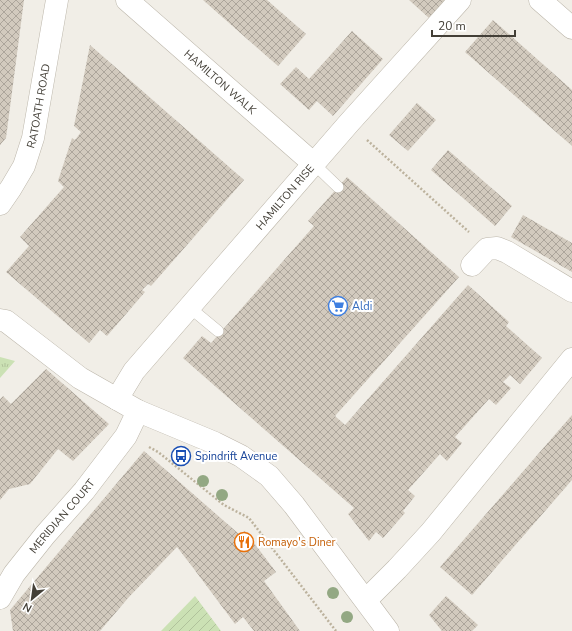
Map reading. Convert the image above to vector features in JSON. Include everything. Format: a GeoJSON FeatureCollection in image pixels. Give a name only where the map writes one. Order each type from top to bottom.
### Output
{"type":"FeatureCollection","features":[{"type":"Feature","properties":{"kind":"street","name":"RATOATH ROAD"},"geometry":{"type":"LineString","coordinates":[[0,204],[12,188],[24,166],[33,138],[57,0]]}},
{"type":"Feature","properties":{"kind":"street","name":"HAMILTON WALK"},"geometry":{"type":"LineString","coordinates":[[126,0],[314,164]]}},
{"type":"Feature","properties":{"kind":"street","name":"HAMILTON RISE"},"geometry":{"type":"LineString","coordinates":[[117,399],[134,371],[349,123],[460,0]]}},
{"type":"Feature","properties":{"kind":"street"},"geometry":{"type":"LineString","coordinates":[[540,0],[572,28]]}},
{"type":"Feature","properties":{"kind":"street"},"geometry":{"type":"LineString","coordinates":[[472,265],[487,248],[497,248],[507,252],[572,291]]}},
{"type":"Feature","properties":{"kind":"street"},"geometry":{"type":"LineString","coordinates":[[0,320],[6,321],[80,378],[138,411],[215,443],[241,456],[269,476],[294,505],[388,631]]}},
{"type":"Feature","properties":{"kind":"street"},"geometry":{"type":"LineString","coordinates":[[366,600],[431,532],[572,359]]}},
{"type":"Feature","properties":{"kind":"street","name":"MERIDIAN COURT"},"geometry":{"type":"LineString","coordinates":[[0,598],[14,574],[45,535],[84,491],[126,436],[138,411]]}},
{"type":"Feature","properties":{"kind":"lane"},"geometry":{"type":"LineString","coordinates":[[314,164],[338,186]]}},
{"type":"Feature","properties":{"kind":"lane"},"geometry":{"type":"LineString","coordinates":[[190,307],[218,331]]}},
{"type":"Feature","properties":{"kind":"path"},"geometry":{"type":"LineString","coordinates":[[349,123],[487,248]]}},
{"type":"Feature","properties":{"kind":"path"},"geometry":{"type":"LineString","coordinates":[[126,436],[158,452],[224,505],[248,518],[336,631]]}},
{"type":"Feature","properties":{"kind":"green space"},"geometry":{"type":"Polygon","coordinates":[[[0,357],[15,361],[0,378],[0,357]]]}},
{"type":"Feature","properties":{"kind":"green space"},"geometry":{"type":"Polygon","coordinates":[[[195,596],[221,631],[161,631],[195,596]]]}},
{"type":"Feature","properties":{"kind":"building"},"geometry":{"type":"Polygon","coordinates":[[[0,0],[24,0],[6,138],[0,145],[0,0]]]}},
{"type":"Feature","properties":{"kind":"building"},"geometry":{"type":"Polygon","coordinates":[[[203,0],[267,0],[306,34],[278,66],[203,0]]]}},
{"type":"Feature","properties":{"kind":"building"},"geometry":{"type":"Polygon","coordinates":[[[409,0],[445,0],[429,18],[409,0]]]}},
{"type":"Feature","properties":{"kind":"building"},"geometry":{"type":"Polygon","coordinates":[[[493,20],[572,90],[572,146],[465,52],[493,20]]]}},
{"type":"Feature","properties":{"kind":"building"},"geometry":{"type":"Polygon","coordinates":[[[352,31],[383,59],[333,116],[317,101],[309,110],[280,84],[296,67],[309,79],[352,31]]]}},
{"type":"Feature","properties":{"kind":"building"},"geometry":{"type":"Polygon","coordinates":[[[90,45],[244,180],[151,286],[148,284],[142,290],[145,292],[107,336],[100,330],[89,343],[6,272],[29,246],[20,237],[64,187],[58,181],[72,138],[75,140],[81,132],[74,126],[90,45]]]}},
{"type":"Feature","properties":{"kind":"building"},"geometry":{"type":"Polygon","coordinates":[[[417,103],[436,120],[408,151],[389,135],[417,103]]]}},
{"type":"Feature","properties":{"kind":"building"},"geometry":{"type":"Polygon","coordinates":[[[448,150],[512,206],[495,226],[431,170],[448,150]]]}},
{"type":"Feature","properties":{"kind":"building"},"geometry":{"type":"Polygon","coordinates":[[[347,177],[459,277],[335,416],[345,425],[468,285],[509,322],[506,326],[542,358],[520,384],[510,375],[503,382],[511,388],[496,405],[489,399],[455,437],[462,443],[447,461],[440,454],[408,490],[415,496],[403,511],[405,513],[383,538],[376,532],[369,541],[348,514],[354,508],[183,358],[202,336],[211,343],[314,226],[308,221],[347,177]]]}},
{"type":"Feature","properties":{"kind":"building"},"geometry":{"type":"Polygon","coordinates":[[[523,215],[572,243],[572,272],[511,237],[523,215]]]}},
{"type":"Feature","properties":{"kind":"building"},"geometry":{"type":"Polygon","coordinates":[[[46,369],[109,424],[73,461],[58,449],[30,484],[9,489],[0,500],[0,399],[3,396],[11,404],[46,369]]]}},
{"type":"Feature","properties":{"kind":"building"},"geometry":{"type":"Polygon","coordinates":[[[572,415],[572,480],[472,595],[440,567],[572,415]]]}},
{"type":"Feature","properties":{"kind":"building"},"geometry":{"type":"Polygon","coordinates":[[[144,451],[240,535],[245,531],[276,572],[264,581],[300,631],[254,631],[243,617],[235,624],[177,547],[129,597],[100,631],[13,631],[10,610],[144,451]]]}},
{"type":"Feature","properties":{"kind":"building"},"geometry":{"type":"Polygon","coordinates":[[[446,596],[478,625],[472,631],[442,631],[429,615],[446,596]]]}},
{"type":"Feature","properties":{"kind":"place","name":"Aldi"},"geometry":{"type":"Point","coordinates":[338,306]}},
{"type":"Feature","properties":{"kind":"place","name":"Spindrift Avenue"},"geometry":{"type":"Point","coordinates":[181,456]}},
{"type":"Feature","properties":{"kind":"place","name":"Romayo's Diner"},"geometry":{"type":"Point","coordinates":[244,542]}}]}
